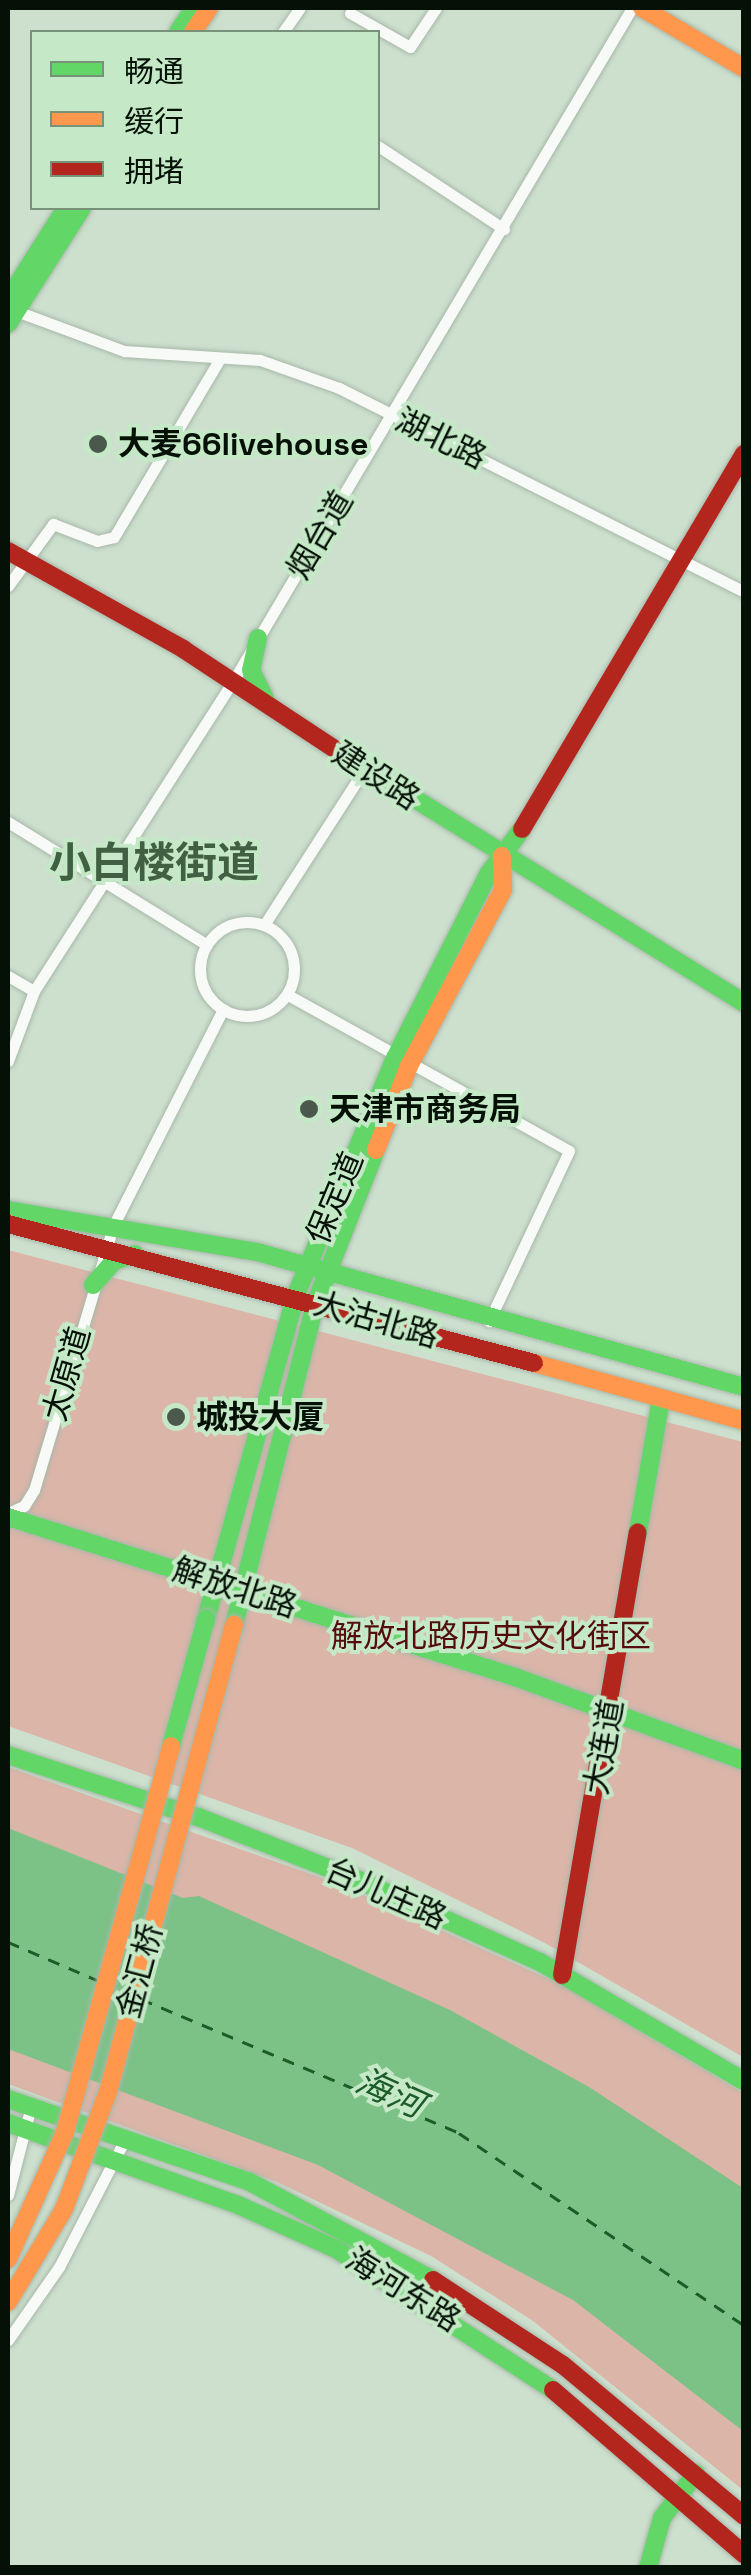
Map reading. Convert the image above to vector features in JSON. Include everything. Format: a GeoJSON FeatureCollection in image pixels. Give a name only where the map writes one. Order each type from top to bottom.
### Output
{"type":"FeatureCollection","features":[{"type":"Feature","properties":{"kind":"main road"},"geometry":{"type":"LineString","coordinates":[[192,25],[210,8]]}},
{"type":"Feature","properties":{"kind":"main road"},"geometry":{"type":"LineString","coordinates":[[642,8],[744,68]]}},
{"type":"Feature","properties":{"kind":"main road"},"geometry":{"type":"LineString","coordinates":[[10,310],[65,210]]}},
{"type":"Feature","properties":{"kind":"main road"},"geometry":{"type":"LineString","coordinates":[[10,310],[81,210]]}},
{"type":"Feature","properties":{"kind":"main road","name":"保定道"},"geometry":{"type":"LineString","coordinates":[[241,1590],[300,1351],[305,1266],[402,1062],[503,890],[502,856],[536,811],[744,454]]}},
{"type":"Feature","properties":{"kind":"main road","name":"建设路"},"geometry":{"type":"LineString","coordinates":[[16,555],[232,681],[502,856],[744,1003]]}},
{"type":"Feature","properties":{"kind":"main road"},"geometry":{"type":"LineString","coordinates":[[258,638],[252,676],[276,711]]}},
{"type":"Feature","properties":{"kind":"main road","name":"保定道"},"geometry":{"type":"LineString","coordinates":[[306,1298],[328,1272],[402,1062]]}},
{"type":"Feature","properties":{"kind":"main road","name":"大沽北路"},"geometry":{"type":"LineString","coordinates":[[8,1210],[114,1224],[257,1252],[489,1320],[744,1387]]}},
{"type":"Feature","properties":{"kind":"main road","name":"大沽北路"},"geometry":{"type":"LineString","coordinates":[[8,1224],[106,1245],[306,1298],[744,1421]]}},
{"type":"Feature","properties":{"kind":"main road"},"geometry":{"type":"LineString","coordinates":[[257,1252],[282,1266],[306,1298]]}},
{"type":"Feature","properties":{"kind":"main road"},"geometry":{"type":"LineString","coordinates":[[93,1285],[114,1262],[140,1254]]}},
{"type":"Feature","properties":{"kind":"main road"},"geometry":{"type":"LineString","coordinates":[[306,1298],[375,1287]]}},
{"type":"Feature","properties":{"kind":"main road"},"geometry":{"type":"LineString","coordinates":[[206,1620],[280,1344],[306,1298]]}},
{"type":"Feature","properties":{"kind":"main road"},"geometry":{"type":"LineString","coordinates":[[300,1351],[324,1322],[356,1314]]}},
{"type":"Feature","properties":{"kind":"main road","name":"大连道"},"geometry":{"type":"LineString","coordinates":[[562,1974],[661,1399]]}},
{"type":"Feature","properties":{"kind":"main road","name":"解放北路"},"geometry":{"type":"LineString","coordinates":[[8,1516],[610,1711],[744,1761]]}},
{"type":"Feature","properties":{"kind":"main road"},"geometry":{"type":"LineString","coordinates":[[178,1570],[198,1588],[206,1620]]}},
{"type":"Feature","properties":{"kind":"main road","name":"金汇桥"},"geometry":{"type":"LineString","coordinates":[[8,2302],[64,2209],[102,2107],[241,1590]]}},
{"type":"Feature","properties":{"kind":"main road","name":"金汇桥"},"geometry":{"type":"LineString","coordinates":[[8,2259],[65,2132],[206,1620]]}},
{"type":"Feature","properties":{"kind":"main road","name":"台儿庄路"},"geometry":{"type":"LineString","coordinates":[[8,1755],[198,1816],[356,1880],[562,1974],[744,2081]]}},
{"type":"Feature","properties":{"kind":"main road","name":"海河东路"},"geometry":{"type":"LineString","coordinates":[[8,2099],[126,2136],[250,2182],[388,2250],[563,2365],[744,2516]]}},
{"type":"Feature","properties":{"kind":"main road","name":"海河东路"},"geometry":{"type":"LineString","coordinates":[[16,2125],[238,2204],[352,2258],[564,2397],[744,2554]]}},
{"type":"Feature","properties":{"kind":"main road"},"geometry":{"type":"LineString","coordinates":[[648,2568],[662,2518],[696,2473]]}},
{"type":"Feature","properties":{"kind":"street"},"geometry":{"type":"LineString","coordinates":[[284,30],[300,8]]}},
{"type":"Feature","properties":{"kind":"street"},"geometry":{"type":"LineString","coordinates":[[350,13],[410,47],[436,8]]}},
{"type":"Feature","properties":{"kind":"street","name":"烟台道"},"geometry":{"type":"LineString","coordinates":[[8,1061],[34,991],[232,681],[632,8]]}},
{"type":"Feature","properties":{"kind":"street"},"geometry":{"type":"LineString","coordinates":[[380,147],[504,229]]}},
{"type":"Feature","properties":{"kind":"street","name":"湖北路"},"geometry":{"type":"LineString","coordinates":[[10,310],[124,351],[260,360],[391,415],[744,592]]}},
{"type":"Feature","properties":{"kind":"street"},"geometry":{"type":"LineString","coordinates":[[8,586],[16,555],[53,524],[98,541],[114,537],[219,360]]}},
{"type":"Feature","properties":{"kind":"street"},"geometry":{"type":"LineString","coordinates":[[264,925],[364,768]]}},
{"type":"Feature","properties":{"kind":"street"},"geometry":{"type":"LineString","coordinates":[[8,822],[207,945]]}},
{"type":"Feature","properties":{"kind":"street"},"geometry":{"type":"LineString","coordinates":[[238,922],[264,925],[291,949],[294,980],[288,994],[264,1014],[223,1010],[202,983],[207,945],[238,922]]}},
{"type":"Feature","properties":{"kind":"street"},"geometry":{"type":"LineString","coordinates":[[8,976],[34,991]]}},
{"type":"Feature","properties":{"kind":"street"},"geometry":{"type":"LineString","coordinates":[[288,994],[402,1062],[570,1151],[489,1320]]}},
{"type":"Feature","properties":{"kind":"street","name":"太原道"},"geometry":{"type":"LineString","coordinates":[[8,1516],[24,1506],[34,1490],[114,1224],[223,1010]]}},
{"type":"Feature","properties":{"kind":"street"},"geometry":{"type":"LineString","coordinates":[[8,2194],[16,2125],[31,2106]]}},
{"type":"Feature","properties":{"kind":"street"},"geometry":{"type":"LineString","coordinates":[[8,2340],[58,2267],[117,2161],[126,2136]]}},
{"type":"Feature","properties":{"kind":"green space","name":"解放北路历史文化街区"},"geometry":{"type":"Polygon","coordinates":[[[8,1250],[743,1442],[743,2057],[543,1942],[352,1848],[8,1726],[8,1250]]]}},
{"type":"Feature","properties":{"kind":"green space"},"geometry":{"type":"Polygon","coordinates":[[[8,1767],[339,1884],[562,1985],[743,2093],[743,2490],[533,2321],[431,2256],[277,2182],[8,2084],[8,1767]]]}},
{"type":"Feature","properties":{"kind":"water","name":"海河"},"geometry":{"type":"Polygon","coordinates":[[[8,1828],[183,1898],[199,1896],[450,2010],[589,2087],[743,2188],[743,2431],[573,2300],[318,2165],[8,2049],[8,1828]]]}},
{"type":"Feature","properties":{"kind":"ferry route"},"geometry":{"type":"LineString","coordinates":[[8,1942],[97,1980]]}},
{"type":"Feature","properties":{"kind":"ferry route"},"geometry":{"type":"LineString","coordinates":[[141,1999],[459,2133],[744,2325]]}},
{"type":"Feature","properties":{"kind":"traffic: fast"},"geometry":{"type":"LineString","coordinates":[[179,30],[194,8]]}},
{"type":"Feature","properties":{"kind":"traffic: fast"},"geometry":{"type":"LineString","coordinates":[[8,299],[65,210]]}},
{"type":"Feature","properties":{"kind":"traffic: fast"},"geometry":{"type":"LineString","coordinates":[[8,324],[81,210]]}},
{"type":"Feature","properties":{"kind":"traffic: fast"},"geometry":{"type":"LineString","coordinates":[[258,638],[251,670],[265,699]]}},
{"type":"Feature","properties":{"kind":"traffic: fast"},"geometry":{"type":"LineString","coordinates":[[341,753],[744,1003]]}},
{"type":"Feature","properties":{"kind":"traffic: fast"},"geometry":{"type":"LineString","coordinates":[[206,1619],[295,1297],[395,1058],[489,873],[522,829]]}},
{"type":"Feature","properties":{"kind":"traffic: fast"},"geometry":{"type":"LineString","coordinates":[[234,1625],[316,1302],[376,1150]]}},
{"type":"Feature","properties":{"kind":"traffic: fast"},"geometry":{"type":"LineString","coordinates":[[8,1210],[257,1252],[744,1387]]}},
{"type":"Feature","properties":{"kind":"traffic: fast"},"geometry":{"type":"LineString","coordinates":[[93,1285],[114,1261],[135,1254]]}},
{"type":"Feature","properties":{"kind":"traffic: fast"},"geometry":{"type":"LineString","coordinates":[[638,1532],[661,1399]]}},
{"type":"Feature","properties":{"kind":"traffic: fast"},"geometry":{"type":"LineString","coordinates":[[8,1517],[515,1677],[744,1761]]}},
{"type":"Feature","properties":{"kind":"traffic: fast"},"geometry":{"type":"LineString","coordinates":[[171,1746],[206,1619]]}},
{"type":"Feature","properties":{"kind":"traffic: fast"},"geometry":{"type":"LineString","coordinates":[[8,1755],[198,1817],[356,1879],[540,1962],[744,2081]]}},
{"type":"Feature","properties":{"kind":"traffic: fast"},"geometry":{"type":"LineString","coordinates":[[8,2099],[250,2182],[433,2280]]}},
{"type":"Feature","properties":{"kind":"traffic: fast"},"geometry":{"type":"LineString","coordinates":[[8,2123],[238,2205],[336,2249],[553,2390]]}},
{"type":"Feature","properties":{"kind":"traffic: fast"},"geometry":{"type":"LineString","coordinates":[[648,2568],[662,2518],[696,2473]]}},
{"type":"Feature","properties":{"kind":"traffic: slow"},"geometry":{"type":"LineString","coordinates":[[194,30],[209,8]]}},
{"type":"Feature","properties":{"kind":"traffic: slow"},"geometry":{"type":"LineString","coordinates":[[642,8],[744,68]]}},
{"type":"Feature","properties":{"kind":"traffic: slow"},"geometry":{"type":"LineString","coordinates":[[376,1150],[409,1066],[503,890],[502,856]]}},
{"type":"Feature","properties":{"kind":"traffic: slow"},"geometry":{"type":"LineString","coordinates":[[534,1363],[744,1421]]}},
{"type":"Feature","properties":{"kind":"traffic: slow"},"geometry":{"type":"LineString","coordinates":[[8,2302],[64,2209],[108,2092],[234,1625]]}},
{"type":"Feature","properties":{"kind":"traffic: slow"},"geometry":{"type":"LineString","coordinates":[[8,2259],[65,2132],[171,1746]]}},
{"type":"Feature","properties":{"kind":"traffic: jam"},"geometry":{"type":"LineString","coordinates":[[522,829],[744,454]]}},
{"type":"Feature","properties":{"kind":"traffic: jam"},"geometry":{"type":"LineString","coordinates":[[8,551],[183,649],[341,753]]}},
{"type":"Feature","properties":{"kind":"traffic: jam"},"geometry":{"type":"LineString","coordinates":[[8,1224],[534,1363]]}},
{"type":"Feature","properties":{"kind":"traffic: jam"},"geometry":{"type":"LineString","coordinates":[[562,1975],[638,1532]]}},
{"type":"Feature","properties":{"kind":"traffic: jam"},"geometry":{"type":"LineString","coordinates":[[433,2280],[563,2365],[744,2516]]}},
{"type":"Feature","properties":{"kind":"traffic: jam"},"geometry":{"type":"LineString","coordinates":[[553,2390],[744,2554]]}},
{"type":"Feature","properties":{"kind":"place","name":"大麦66livehouse"},"geometry":{"type":"Point","coordinates":[98,444]}},
{"type":"Feature","properties":{"kind":"place","name":"天津市商务局"},"geometry":{"type":"Point","coordinates":[309,1109]}},
{"type":"Feature","properties":{"kind":"place","name":"城投大厦"},"geometry":{"type":"Point","coordinates":[176,1417]}},
{"type":"Feature","properties":{"kind":"district","name":"小白楼街道"},"geometry":{"type":"Point","coordinates":[154,863]}}]}
